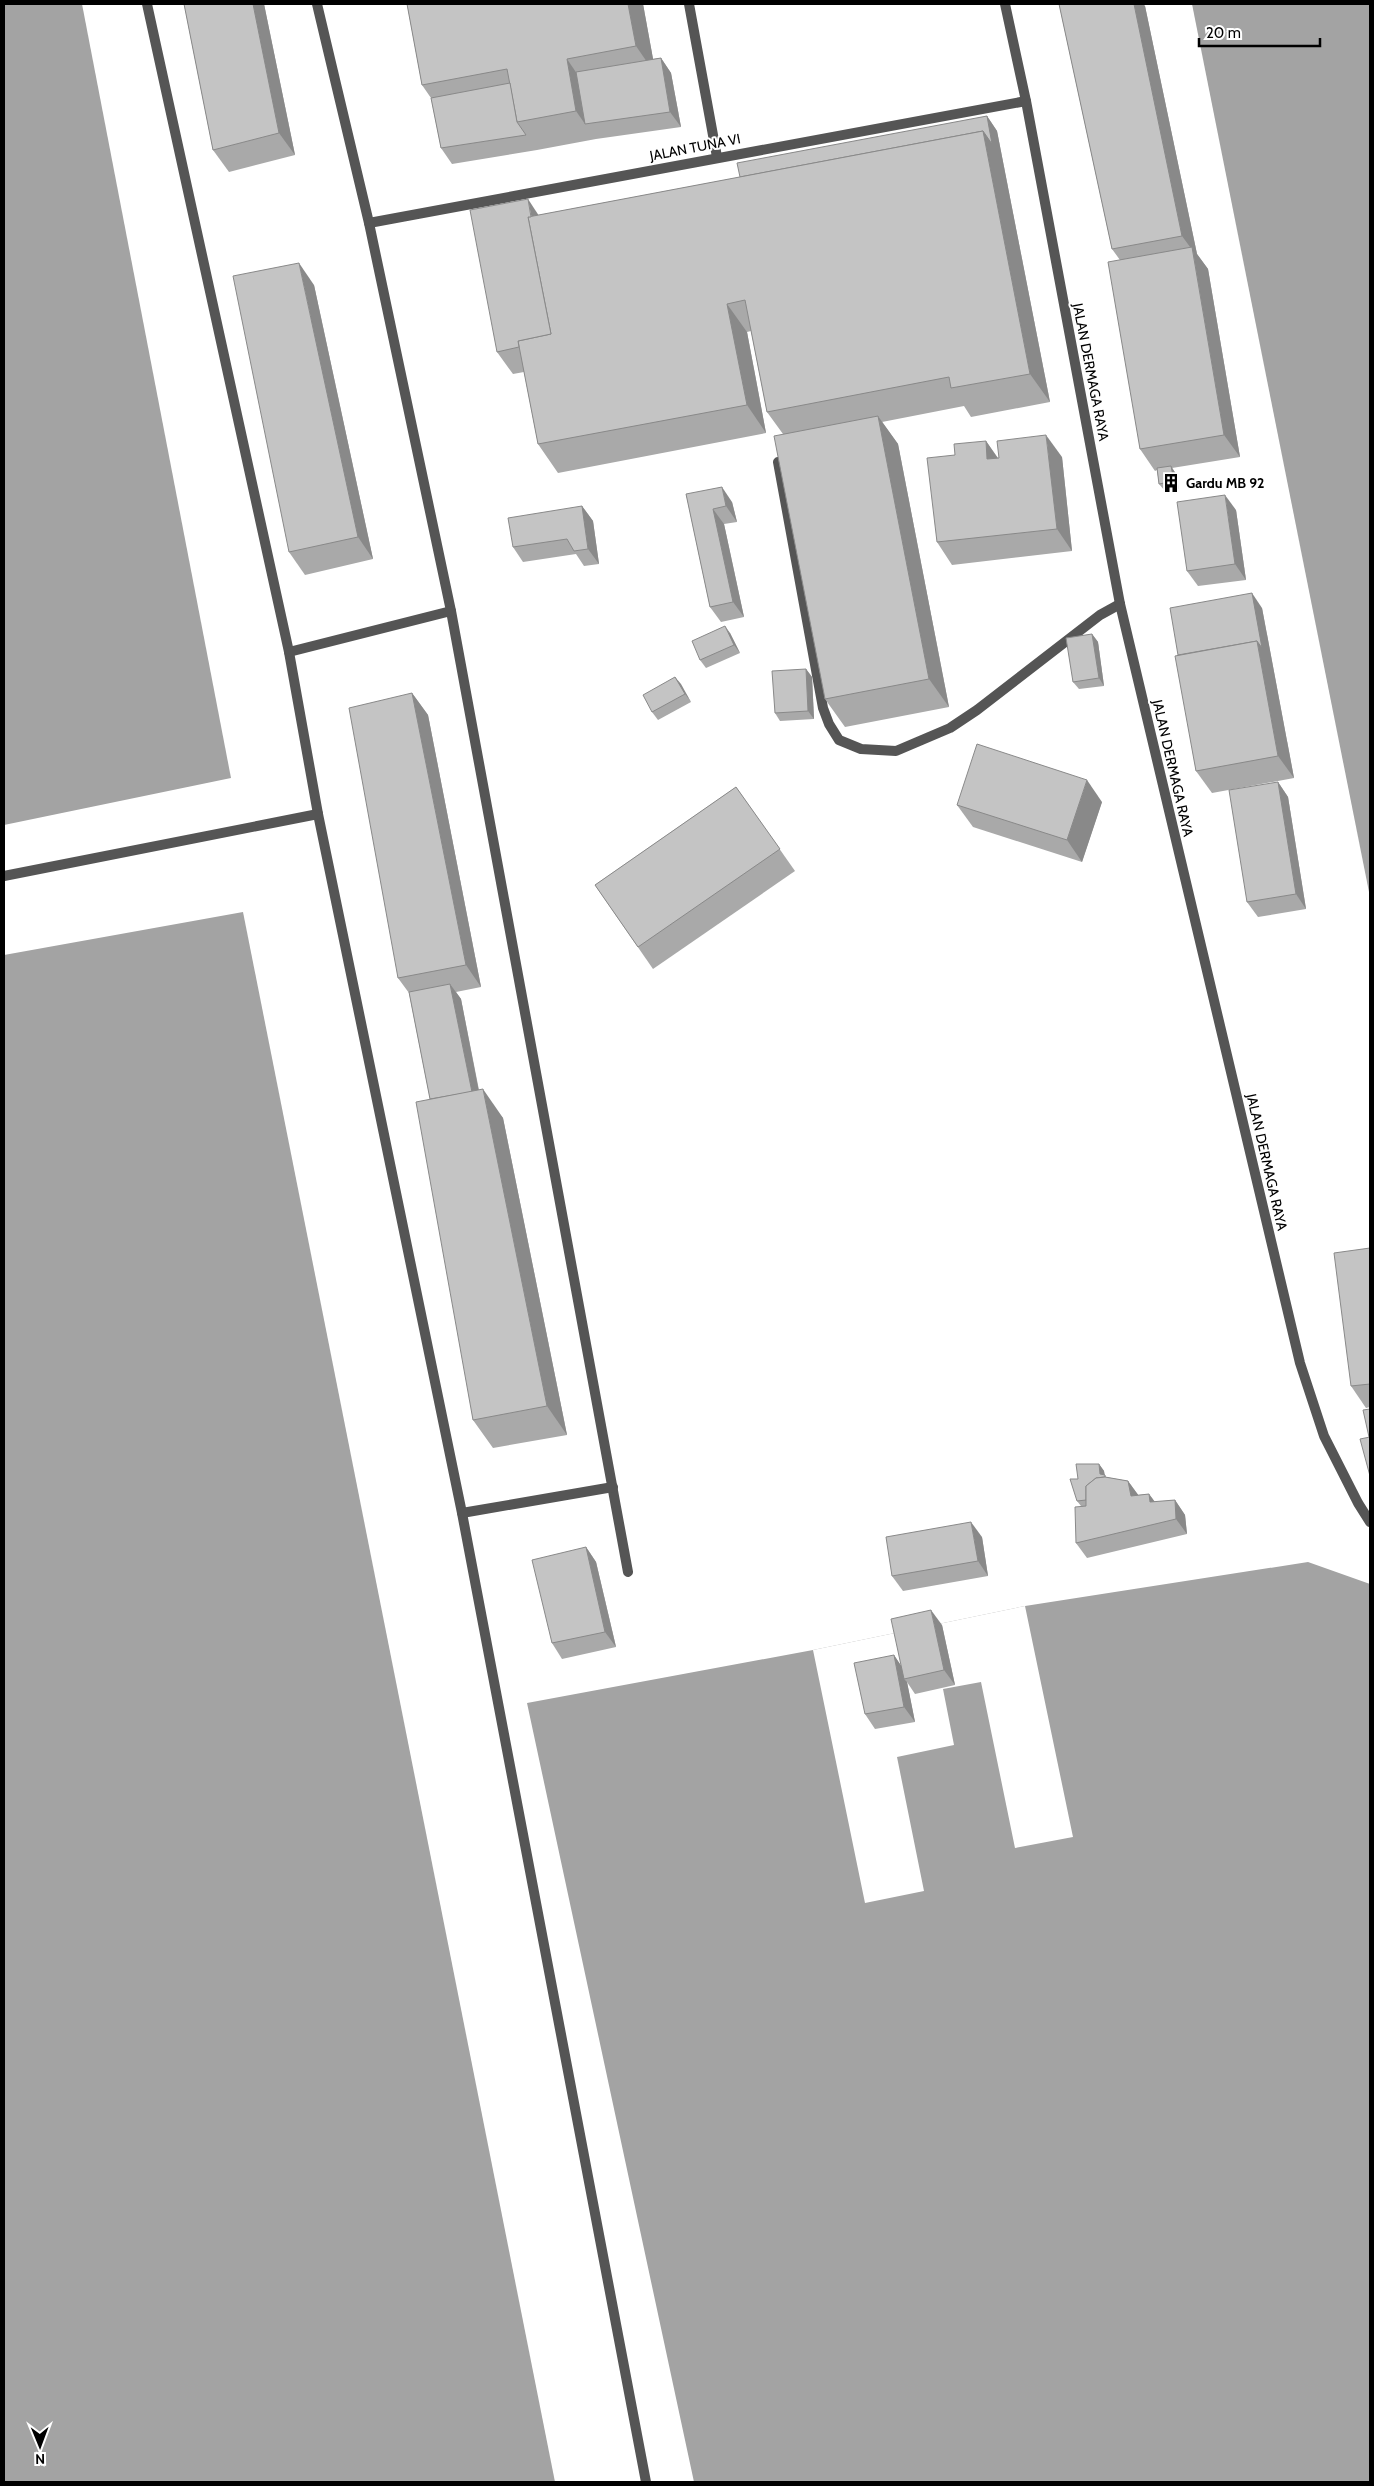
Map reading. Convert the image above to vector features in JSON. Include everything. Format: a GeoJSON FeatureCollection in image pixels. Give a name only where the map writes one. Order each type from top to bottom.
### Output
{"type":"FeatureCollection","features":[{"type":"Feature","properties":{"kind":"street"},"geometry":{"type":"LineString","coordinates":[[147,4],[289,652],[318,814],[462,1513],[646,2482]]}},
{"type":"Feature","properties":{"kind":"street"},"geometry":{"type":"LineString","coordinates":[[317,4],[369,223],[451,611],[628,1572]]}},
{"type":"Feature","properties":{"kind":"street"},"geometry":{"type":"LineString","coordinates":[[688,4],[718,157]]}},
{"type":"Feature","properties":{"kind":"street","name":"JALAN DERMAGA RAYA"},"geometry":{"type":"LineString","coordinates":[[1005,4],[1026,101],[1120,604],[1300,1363],[1324,1436],[1358,1503],[1370,1522]]}},
{"type":"Feature","properties":{"kind":"street","name":"JALAN TUNA VI"},"geometry":{"type":"LineString","coordinates":[[369,223],[1026,101]]}},
{"type":"Feature","properties":{"kind":"street"},"geometry":{"type":"LineString","coordinates":[[778,462],[823,708],[829,724],[839,740],[850,746],[878,751],[896,751],[950,728],[977,710],[1100,616],[1120,604]]}},
{"type":"Feature","properties":{"kind":"street"},"geometry":{"type":"LineString","coordinates":[[289,652],[451,611]]}},
{"type":"Feature","properties":{"kind":"street"},"geometry":{"type":"LineString","coordinates":[[4,876],[318,814]]}},
{"type":"Feature","properties":{"kind":"street"},"geometry":{"type":"LineString","coordinates":[[462,1513],[613,1487]]}},
{"type":"Feature","properties":{"kind":"shaded area"},"geometry":{"type":"Polygon","coordinates":[[[4,4],[82,4],[231,778],[4,825],[4,4]]]}},
{"type":"Feature","properties":{"kind":"shaded area"},"geometry":{"type":"Polygon","coordinates":[[[1192,4],[1370,4],[1370,897],[1192,4]]]}},
{"type":"Feature","properties":{"kind":"shaded area"},"geometry":{"type":"Polygon","coordinates":[[[243,912],[555,2482],[4,2482],[4,955],[243,912]]]}},
{"type":"Feature","properties":{"kind":"shaded area"},"geometry":{"type":"Polygon","coordinates":[[[1308,1562],[1370,1584],[1370,2482],[694,2482],[527,1703],[813,1650],[1025,1606],[1308,1562]]]}},
{"type":"Feature","properties":{"kind":"pier"},"geometry":{"type":"Polygon","coordinates":[[[1025,1606],[1073,1837],[1015,1848],[981,1682],[943,1689],[954,1745],[897,1757],[924,1891],[865,1903],[813,1650],[1025,1606]]]}},
{"type":"Feature","properties":{"kind":"building"},"geometry":{"type":"Polygon","coordinates":[[[184,4],[253,4],[279,133],[213,150],[184,4]]]}},
{"type":"Feature","properties":{"kind":"building"},"geometry":{"type":"Polygon","coordinates":[[[407,4],[628,4],[636,46],[567,59],[576,111],[517,122],[507,69],[422,85],[407,4]]]}},
{"type":"Feature","properties":{"kind":"building"},"geometry":{"type":"Polygon","coordinates":[[[1059,4],[1134,4],[1182,236],[1112,249],[1059,4]]]}},
{"type":"Feature","properties":{"kind":"building"},"geometry":{"type":"Polygon","coordinates":[[[661,58],[670,112],[585,124],[576,72],[661,58]]]}},
{"type":"Feature","properties":{"kind":"building"},"geometry":{"type":"Polygon","coordinates":[[[510,83],[517,122],[526,135],[441,148],[431,98],[510,83]]]}},
{"type":"Feature","properties":{"kind":"building"},"geometry":{"type":"Polygon","coordinates":[[[987,116],[992,144],[983,131],[740,177],[737,163],[987,116]]]}},
{"type":"Feature","properties":{"kind":"building"},"geometry":{"type":"Polygon","coordinates":[[[983,131],[1030,374],[951,388],[949,377],[767,412],[745,300],[727,304],[747,405],[538,444],[518,341],[551,334],[528,217],[983,131]]]}},
{"type":"Feature","properties":{"kind":"building"},"geometry":{"type":"Polygon","coordinates":[[[528,199],[531,217],[528,217],[551,334],[518,341],[519,347],[497,352],[470,210],[528,199]]]}},
{"type":"Feature","properties":{"kind":"building"},"geometry":{"type":"Polygon","coordinates":[[[1192,247],[1224,435],[1140,449],[1108,262],[1192,247]]]}},
{"type":"Feature","properties":{"kind":"building"},"geometry":{"type":"Polygon","coordinates":[[[299,263],[358,537],[289,552],[233,276],[299,263]]]}},
{"type":"Feature","properties":{"kind":"building"},"geometry":{"type":"Polygon","coordinates":[[[878,416],[929,679],[825,699],[774,436],[878,416]]]}},
{"type":"Feature","properties":{"kind":"building"},"geometry":{"type":"Polygon","coordinates":[[[1046,435],[1057,529],[937,542],[927,458],[955,455],[954,444],[986,441],[987,459],[999,458],[997,441],[1046,435]]]}},
{"type":"Feature","properties":{"kind":"building"},"geometry":{"type":"Polygon","coordinates":[[[1171,466],[1174,481],[1159,484],[1157,468],[1171,466]]]}},
{"type":"Feature","properties":{"kind":"building"},"geometry":{"type":"Polygon","coordinates":[[[722,487],[726,506],[713,509],[733,602],[710,607],[686,494],[722,487]]]}},
{"type":"Feature","properties":{"kind":"building"},"geometry":{"type":"Polygon","coordinates":[[[1225,495],[1235,564],[1187,571],[1177,502],[1225,495]]]}},
{"type":"Feature","properties":{"kind":"building"},"geometry":{"type":"Polygon","coordinates":[[[582,506],[588,549],[574,551],[567,539],[513,547],[508,518],[582,506]]]}},
{"type":"Feature","properties":{"kind":"building"},"geometry":{"type":"Polygon","coordinates":[[[1252,593],[1262,648],[1257,641],[1178,655],[1170,608],[1252,593]]]}},
{"type":"Feature","properties":{"kind":"building"},"geometry":{"type":"Polygon","coordinates":[[[725,626],[734,645],[700,660],[692,641],[725,626]]]}},
{"type":"Feature","properties":{"kind":"building"},"geometry":{"type":"Polygon","coordinates":[[[1092,634],[1099,678],[1073,682],[1066,638],[1092,634]]]}},
{"type":"Feature","properties":{"kind":"building"},"geometry":{"type":"Polygon","coordinates":[[[1257,641],[1278,756],[1196,771],[1175,656],[1257,641]]]}},
{"type":"Feature","properties":{"kind":"building"},"geometry":{"type":"Polygon","coordinates":[[[806,669],[808,711],[775,713],[772,671],[806,669]]]}},
{"type":"Feature","properties":{"kind":"building"},"geometry":{"type":"Polygon","coordinates":[[[675,677],[685,694],[652,712],[643,695],[675,677]]]}},
{"type":"Feature","properties":{"kind":"building"},"geometry":{"type":"Polygon","coordinates":[[[412,693],[466,965],[398,978],[349,708],[412,693]]]}},
{"type":"Feature","properties":{"kind":"building"},"geometry":{"type":"Polygon","coordinates":[[[977,744],[1087,780],[1067,840],[957,805],[977,744]]]}},
{"type":"Feature","properties":{"kind":"building"},"geometry":{"type":"Polygon","coordinates":[[[1278,782],[1296,894],[1247,902],[1229,790],[1278,782]]]}},
{"type":"Feature","properties":{"kind":"building"},"geometry":{"type":"Polygon","coordinates":[[[736,787],[780,849],[638,947],[595,885],[736,787]]]}},
{"type":"Feature","properties":{"kind":"building"},"geometry":{"type":"Polygon","coordinates":[[[450,984],[472,1092],[430,1099],[409,992],[450,984]]]}},
{"type":"Feature","properties":{"kind":"building"},"geometry":{"type":"Polygon","coordinates":[[[483,1089],[547,1406],[473,1420],[416,1102],[483,1089]]]}},
{"type":"Feature","properties":{"kind":"building"},"geometry":{"type":"Polygon","coordinates":[[[1370,1248],[1370,1384],[1351,1386],[1334,1253],[1370,1248]]]}},
{"type":"Feature","properties":{"kind":"building"},"geometry":{"type":"Polygon","coordinates":[[[1370,1409],[1370,1437],[1369,1437],[1363,1410],[1370,1409]]]}},
{"type":"Feature","properties":{"kind":"building"},"geometry":{"type":"Polygon","coordinates":[[[1370,1437],[1370,1476],[1360,1439],[1370,1437]]]}},
{"type":"Feature","properties":{"kind":"building"},"geometry":{"type":"Polygon","coordinates":[[[1076,1464],[1099,1464],[1100,1474],[1105,1475],[1105,1477],[1096,1478],[1086,1486],[1086,1500],[1077,1501],[1070,1479],[1078,1479],[1076,1464]]]}},
{"type":"Feature","properties":{"kind":"building"},"geometry":{"type":"Polygon","coordinates":[[[1105,1477],[1128,1481],[1131,1496],[1149,1494],[1150,1502],[1175,1500],[1176,1519],[1076,1543],[1075,1507],[1086,1506],[1086,1486],[1096,1478],[1105,1477]]]}},
{"type":"Feature","properties":{"kind":"building"},"geometry":{"type":"Polygon","coordinates":[[[971,1522],[978,1561],[892,1576],[886,1537],[971,1522]]]}},
{"type":"Feature","properties":{"kind":"building"},"geometry":{"type":"Polygon","coordinates":[[[586,1547],[605,1632],[552,1643],[532,1560],[586,1547]]]}},
{"type":"Feature","properties":{"kind":"building"},"geometry":{"type":"Polygon","coordinates":[[[931,1610],[944,1670],[904,1679],[891,1619],[931,1610]]]}},
{"type":"Feature","properties":{"kind":"building"},"geometry":{"type":"Polygon","coordinates":[[[894,1655],[904,1707],[865,1714],[854,1663],[894,1655]]]}},
{"type":"Feature","properties":{"kind":"place","name":"Gardu MB 92"},"geometry":{"type":"Point","coordinates":[1171,483]}}]}
